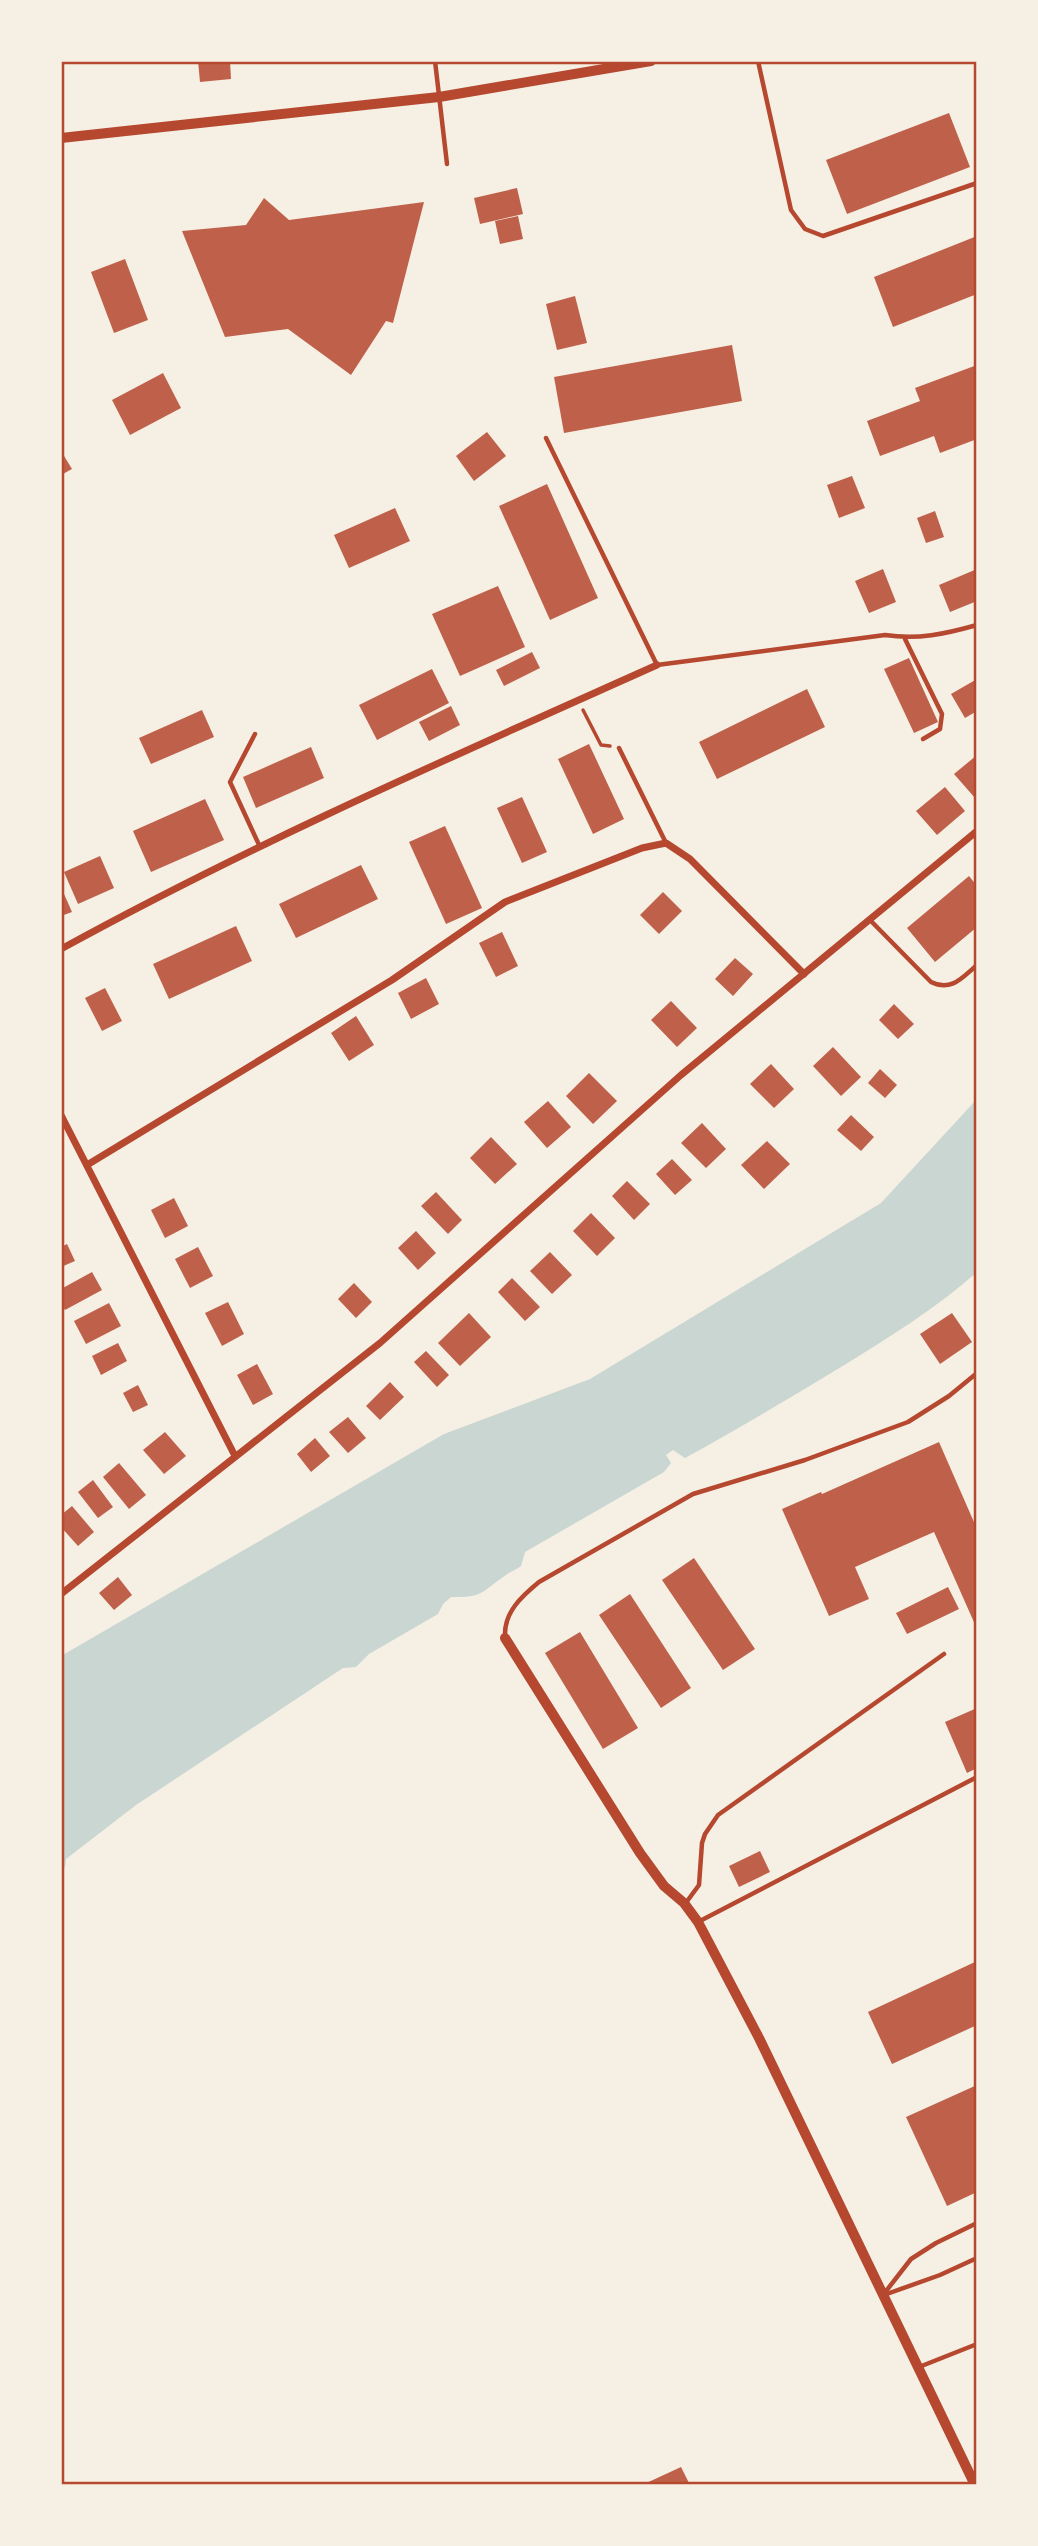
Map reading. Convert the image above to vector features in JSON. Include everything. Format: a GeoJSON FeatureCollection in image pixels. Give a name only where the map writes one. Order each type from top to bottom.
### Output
{"type":"FeatureCollection","features":[{"type":"Feature","properties":{"kind":"main road"},"geometry":{"type":"LineString","coordinates":[[61,138],[439,97],[651,61]]}},
{"type":"Feature","properties":{"kind":"street"},"geometry":{"type":"LineString","coordinates":[[61,949],[113,920],[373,792],[657,665]]}},
{"type":"Feature","properties":{"kind":"street"},"geometry":{"type":"LineString","coordinates":[[61,1594],[380,1343],[681,1075],[977,831]]}},
{"type":"Feature","properties":{"kind":"street"},"geometry":{"type":"LineString","coordinates":[[87,1165],[392,980],[505,902],[642,848],[666,843],[690,859],[804,974]]}},
{"type":"Feature","properties":{"kind":"street"},"geometry":{"type":"LineString","coordinates":[[61,1115],[235,1457]]}},
{"type":"Feature","properties":{"kind":"street"},"geometry":{"type":"LineString","coordinates":[[505,1638],[640,1853],[664,1886],[685,1905],[698,1922],[759,2038],[975,2485]]}},
{"type":"Feature","properties":{"kind":"lane"},"geometry":{"type":"LineString","coordinates":[[435,61],[447,164]]}},
{"type":"Feature","properties":{"kind":"lane"},"geometry":{"type":"LineString","coordinates":[[758,61],[791,210],[805,229],[823,236],[977,183]]}},
{"type":"Feature","properties":{"kind":"lane"},"geometry":{"type":"LineString","coordinates":[[546,438],[657,665],[885,635],[905,638],[936,636],[977,625]]}},
{"type":"Feature","properties":{"kind":"lane"},"geometry":{"type":"LineString","coordinates":[[905,638],[942,714],[940,729],[923,739]]}},
{"type":"Feature","properties":{"kind":"lane"},"geometry":{"type":"LineString","coordinates":[[255,734],[230,782],[260,847]]}},
{"type":"Feature","properties":{"kind":"lane"},"geometry":{"type":"LineString","coordinates":[[619,748],[666,843]]}},
{"type":"Feature","properties":{"kind":"lane"},"geometry":{"type":"LineString","coordinates":[[870,920],[938,986],[953,985],[977,965]]}},
{"type":"Feature","properties":{"kind":"lane"},"geometry":{"type":"LineString","coordinates":[[505,1638],[508,1617],[519,1598],[539,1582],[681,1500],[878,1435],[908,1422],[949,1396],[977,1373]]}},
{"type":"Feature","properties":{"kind":"lane"},"geometry":{"type":"LineString","coordinates":[[685,1905],[699,1885],[702,1843],[718,1815],[944,1654]]}},
{"type":"Feature","properties":{"kind":"lane"},"geometry":{"type":"LineString","coordinates":[[698,1922],[977,1777]]}},
{"type":"Feature","properties":{"kind":"lane"},"geometry":{"type":"LineString","coordinates":[[883,2296],[911,2259],[977,2223]]}},
{"type":"Feature","properties":{"kind":"lane"},"geometry":{"type":"LineString","coordinates":[[883,2296],[977,2258]]}},
{"type":"Feature","properties":{"kind":"lane"},"geometry":{"type":"LineString","coordinates":[[917,2367],[977,2344]]}},
{"type":"Feature","properties":{"kind":"path"},"geometry":{"type":"LineString","coordinates":[[578,701],[601,745],[619,748]]}},
{"type":"Feature","properties":{"kind":"shaded area"},"geometry":{"type":"Polygon","coordinates":[[[977,1099],[977,1272],[962,1285],[880,1343],[726,1435],[685,1458],[673,1450],[666,1455],[671,1463],[664,1472],[525,1552],[521,1566],[482,1592],[477,1595],[451,1597],[443,1604],[438,1614],[369,1654],[356,1667],[343,1668],[136,1805],[66,1859],[65,1867],[61,1871],[61,1656],[444,1434],[590,1379],[881,1203],[977,1099]]]}},
{"type":"Feature","properties":{"kind":"building"},"geometry":{"type":"Polygon","coordinates":[[[198,61],[230,61],[231,79],[200,82],[198,61]]]}},
{"type":"Feature","properties":{"kind":"building"},"geometry":{"type":"Polygon","coordinates":[[[949,113],[970,167],[847,214],[826,160],[949,113]]]}},
{"type":"Feature","properties":{"kind":"building"},"geometry":{"type":"Polygon","coordinates":[[[517,188],[523,214],[480,224],[474,198],[517,188]]]}},
{"type":"Feature","properties":{"kind":"building"},"geometry":{"type":"Polygon","coordinates":[[[264,198],[289,220],[424,202],[393,323],[386,321],[351,375],[288,329],[225,337],[182,231],[246,225],[264,198]]]}},
{"type":"Feature","properties":{"kind":"building"},"geometry":{"type":"Polygon","coordinates":[[[518,216],[523,239],[500,244],[495,221],[518,216]]]}},
{"type":"Feature","properties":{"kind":"building"},"geometry":{"type":"Polygon","coordinates":[[[977,236],[977,294],[893,327],[874,277],[977,236]]]}},
{"type":"Feature","properties":{"kind":"building"},"geometry":{"type":"Polygon","coordinates":[[[125,259],[148,320],[114,333],[91,272],[125,259]]]}},
{"type":"Feature","properties":{"kind":"building"},"geometry":{"type":"Polygon","coordinates":[[[575,296],[587,343],[557,350],[546,304],[575,296]]]}},
{"type":"Feature","properties":{"kind":"building"},"geometry":{"type":"Polygon","coordinates":[[[732,345],[742,401],[564,433],[554,377],[732,345]]]}},
{"type":"Feature","properties":{"kind":"building"},"geometry":{"type":"Polygon","coordinates":[[[977,365],[977,439],[940,453],[934,436],[880,456],[867,421],[920,401],[915,388],[977,365]]]}},
{"type":"Feature","properties":{"kind":"building"},"geometry":{"type":"Polygon","coordinates":[[[163,373],[181,408],[130,435],[112,400],[163,373]]]}},
{"type":"Feature","properties":{"kind":"building"},"geometry":{"type":"Polygon","coordinates":[[[487,432],[506,456],[474,481],[456,456],[487,432]]]}},
{"type":"Feature","properties":{"kind":"building"},"geometry":{"type":"Polygon","coordinates":[[[61,451],[72,469],[61,475],[61,451]]]}},
{"type":"Feature","properties":{"kind":"building"},"geometry":{"type":"Polygon","coordinates":[[[852,476],[865,508],[839,518],[827,485],[852,476]]]}},
{"type":"Feature","properties":{"kind":"building"},"geometry":{"type":"Polygon","coordinates":[[[547,484],[598,598],[550,620],[499,506],[547,484]]]}},
{"type":"Feature","properties":{"kind":"building"},"geometry":{"type":"Polygon","coordinates":[[[395,508],[410,541],[349,568],[334,535],[395,508]]]}},
{"type":"Feature","properties":{"kind":"building"},"geometry":{"type":"Polygon","coordinates":[[[935,511],[944,537],[926,543],[917,518],[935,511]]]}},
{"type":"Feature","properties":{"kind":"building"},"geometry":{"type":"Polygon","coordinates":[[[883,569],[896,602],[869,613],[855,581],[883,569]]]}},
{"type":"Feature","properties":{"kind":"building"},"geometry":{"type":"Polygon","coordinates":[[[977,569],[977,601],[950,612],[939,585],[977,569]]]}},
{"type":"Feature","properties":{"kind":"building"},"geometry":{"type":"Polygon","coordinates":[[[498,586],[525,647],[460,676],[432,614],[498,586]]]}},
{"type":"Feature","properties":{"kind":"building"},"geometry":{"type":"Polygon","coordinates":[[[532,652],[540,668],[504,686],[496,670],[532,652]]]}},
{"type":"Feature","properties":{"kind":"building"},"geometry":{"type":"Polygon","coordinates":[[[909,658],[938,722],[914,733],[884,669],[909,658]]]}},
{"type":"Feature","properties":{"kind":"building"},"geometry":{"type":"Polygon","coordinates":[[[432,669],[449,703],[377,740],[359,705],[432,669]]]}},
{"type":"Feature","properties":{"kind":"building"},"geometry":{"type":"Polygon","coordinates":[[[977,679],[977,711],[965,718],[951,694],[977,679]]]}},
{"type":"Feature","properties":{"kind":"building"},"geometry":{"type":"Polygon","coordinates":[[[807,689],[825,727],[717,779],[699,742],[807,689]]]}},
{"type":"Feature","properties":{"kind":"building"},"geometry":{"type":"Polygon","coordinates":[[[451,706],[460,725],[429,741],[419,722],[451,706]]]}},
{"type":"Feature","properties":{"kind":"building"},"geometry":{"type":"Polygon","coordinates":[[[202,710],[214,737],[151,764],[139,738],[202,710]]]}},
{"type":"Feature","properties":{"kind":"building"},"geometry":{"type":"Polygon","coordinates":[[[589,744],[624,819],[593,834],[558,759],[589,744]]]}},
{"type":"Feature","properties":{"kind":"building"},"geometry":{"type":"Polygon","coordinates":[[[311,747],[324,778],[256,808],[243,777],[311,747]]]}},
{"type":"Feature","properties":{"kind":"building"},"geometry":{"type":"Polygon","coordinates":[[[977,755],[977,796],[975,798],[954,774],[977,755]]]}},
{"type":"Feature","properties":{"kind":"building"},"geometry":{"type":"Polygon","coordinates":[[[945,787],[965,811],[937,835],[916,811],[945,787]]]}},
{"type":"Feature","properties":{"kind":"building"},"geometry":{"type":"Polygon","coordinates":[[[522,797],[547,852],[522,863],[497,808],[522,797]]]}},
{"type":"Feature","properties":{"kind":"building"},"geometry":{"type":"Polygon","coordinates":[[[205,799],[224,840],[151,872],[133,831],[205,799]]]}},
{"type":"Feature","properties":{"kind":"building"},"geometry":{"type":"Polygon","coordinates":[[[445,826],[482,908],[446,924],[409,842],[445,826]]]}},
{"type":"Feature","properties":{"kind":"building"},"geometry":{"type":"Polygon","coordinates":[[[100,856],[114,888],[78,904],[64,872],[100,856]]]}},
{"type":"Feature","properties":{"kind":"building"},"geometry":{"type":"Polygon","coordinates":[[[361,865],[378,899],[296,938],[279,904],[361,865]]]}},
{"type":"Feature","properties":{"kind":"building"},"geometry":{"type":"Polygon","coordinates":[[[969,876],[977,886],[977,927],[935,962],[907,928],[969,876]]]}},
{"type":"Feature","properties":{"kind":"building"},"geometry":{"type":"Polygon","coordinates":[[[61,887],[72,912],[61,916],[61,887]]]}},
{"type":"Feature","properties":{"kind":"building"},"geometry":{"type":"Polygon","coordinates":[[[663,892],[682,911],[659,934],[640,915],[663,892]]]}},
{"type":"Feature","properties":{"kind":"building"},"geometry":{"type":"Polygon","coordinates":[[[236,926],[252,961],[169,999],[153,964],[236,926]]]}},
{"type":"Feature","properties":{"kind":"building"},"geometry":{"type":"Polygon","coordinates":[[[502,932],[518,966],[496,977],[479,943],[502,932]]]}},
{"type":"Feature","properties":{"kind":"building"},"geometry":{"type":"Polygon","coordinates":[[[735,958],[753,974],[733,996],[715,979],[735,958]]]}},
{"type":"Feature","properties":{"kind":"building"},"geometry":{"type":"Polygon","coordinates":[[[426,978],[439,1004],[411,1019],[398,993],[426,978]]]}},
{"type":"Feature","properties":{"kind":"building"},"geometry":{"type":"Polygon","coordinates":[[[105,988],[122,1021],[102,1031],[85,998],[105,988]]]}},
{"type":"Feature","properties":{"kind":"building"},"geometry":{"type":"Polygon","coordinates":[[[671,1001],[697,1028],[677,1047],[651,1020],[671,1001]]]}},
{"type":"Feature","properties":{"kind":"building"},"geometry":{"type":"Polygon","coordinates":[[[894,1004],[914,1024],[898,1039],[879,1020],[894,1004]]]}},
{"type":"Feature","properties":{"kind":"building"},"geometry":{"type":"Polygon","coordinates":[[[356,1016],[374,1045],[349,1061],[331,1033],[356,1016]]]}},
{"type":"Feature","properties":{"kind":"building"},"geometry":{"type":"Polygon","coordinates":[[[833,1047],[861,1077],[841,1096],[813,1066],[833,1047]]]}},
{"type":"Feature","properties":{"kind":"building"},"geometry":{"type":"Polygon","coordinates":[[[771,1064],[794,1089],[774,1108],[750,1084],[771,1064]]]}},
{"type":"Feature","properties":{"kind":"building"},"geometry":{"type":"Polygon","coordinates":[[[880,1069],[897,1085],[885,1098],[868,1083],[880,1069]]]}},
{"type":"Feature","properties":{"kind":"building"},"geometry":{"type":"Polygon","coordinates":[[[589,1073],[617,1101],[593,1124],[566,1096],[589,1073]]]}},
{"type":"Feature","properties":{"kind":"building"},"geometry":{"type":"Polygon","coordinates":[[[548,1101],[571,1127],[547,1148],[524,1122],[548,1101]]]}},
{"type":"Feature","properties":{"kind":"building"},"geometry":{"type":"Polygon","coordinates":[[[851,1115],[874,1137],[861,1151],[837,1130],[851,1115]]]}},
{"type":"Feature","properties":{"kind":"building"},"geometry":{"type":"Polygon","coordinates":[[[702,1123],[726,1149],[706,1168],[681,1143],[702,1123]]]}},
{"type":"Feature","properties":{"kind":"building"},"geometry":{"type":"Polygon","coordinates":[[[491,1137],[517,1164],[495,1184],[470,1158],[491,1137]]]}},
{"type":"Feature","properties":{"kind":"building"},"geometry":{"type":"Polygon","coordinates":[[[767,1141],[790,1164],[764,1189],[741,1165],[767,1141]]]}},
{"type":"Feature","properties":{"kind":"building"},"geometry":{"type":"Polygon","coordinates":[[[672,1159],[692,1180],[675,1195],[656,1174],[672,1159]]]}},
{"type":"Feature","properties":{"kind":"building"},"geometry":{"type":"Polygon","coordinates":[[[627,1181],[650,1204],[634,1220],[612,1196],[627,1181]]]}},
{"type":"Feature","properties":{"kind":"building"},"geometry":{"type":"Polygon","coordinates":[[[436,1192],[462,1220],[448,1234],[421,1206],[436,1192]]]}},
{"type":"Feature","properties":{"kind":"building"},"geometry":{"type":"Polygon","coordinates":[[[174,1198],[188,1226],[165,1238],[151,1210],[174,1198]]]}},
{"type":"Feature","properties":{"kind":"building"},"geometry":{"type":"Polygon","coordinates":[[[591,1213],[615,1238],[597,1256],[573,1231],[591,1213]]]}},
{"type":"Feature","properties":{"kind":"building"},"geometry":{"type":"Polygon","coordinates":[[[416,1231],[436,1253],[418,1270],[398,1248],[416,1231]]]}},
{"type":"Feature","properties":{"kind":"building"},"geometry":{"type":"Polygon","coordinates":[[[67,1244],[75,1261],[61,1267],[61,1247],[67,1244]]]}},
{"type":"Feature","properties":{"kind":"building"},"geometry":{"type":"Polygon","coordinates":[[[198,1247],[213,1276],[190,1288],[175,1259],[198,1247]]]}},
{"type":"Feature","properties":{"kind":"building"},"geometry":{"type":"Polygon","coordinates":[[[550,1252],[572,1275],[552,1294],[530,1271],[550,1252]]]}},
{"type":"Feature","properties":{"kind":"building"},"geometry":{"type":"Polygon","coordinates":[[[92,1272],[102,1290],[65,1310],[61,1304],[61,1289],[92,1272]]]}},
{"type":"Feature","properties":{"kind":"building"},"geometry":{"type":"Polygon","coordinates":[[[512,1278],[540,1307],[525,1321],[498,1292],[512,1278]]]}},
{"type":"Feature","properties":{"kind":"building"},"geometry":{"type":"Polygon","coordinates":[[[354,1283],[372,1302],[356,1318],[338,1299],[354,1283]]]}},
{"type":"Feature","properties":{"kind":"building"},"geometry":{"type":"Polygon","coordinates":[[[228,1302],[244,1334],[222,1346],[205,1313],[228,1302]]]}},
{"type":"Feature","properties":{"kind":"building"},"geometry":{"type":"Polygon","coordinates":[[[109,1303],[121,1326],[86,1344],[74,1321],[109,1303]]]}},
{"type":"Feature","properties":{"kind":"building"},"geometry":{"type":"Polygon","coordinates":[[[469,1313],[491,1337],[460,1366],[438,1343],[469,1313]]]}},
{"type":"Feature","properties":{"kind":"building"},"geometry":{"type":"Polygon","coordinates":[[[952,1313],[972,1342],[940,1364],[920,1334],[952,1313]]]}},
{"type":"Feature","properties":{"kind":"building"},"geometry":{"type":"Polygon","coordinates":[[[118,1343],[127,1361],[101,1375],[92,1356],[118,1343]]]}},
{"type":"Feature","properties":{"kind":"building"},"geometry":{"type":"Polygon","coordinates":[[[426,1351],[449,1375],[437,1387],[414,1362],[426,1351]]]}},
{"type":"Feature","properties":{"kind":"building"},"geometry":{"type":"Polygon","coordinates":[[[257,1364],[273,1394],[253,1405],[237,1375],[257,1364]]]}},
{"type":"Feature","properties":{"kind":"building"},"geometry":{"type":"Polygon","coordinates":[[[390,1382],[404,1397],[380,1420],[366,1406],[390,1382]]]}},
{"type":"Feature","properties":{"kind":"building"},"geometry":{"type":"Polygon","coordinates":[[[138,1385],[148,1405],[133,1412],[123,1393],[138,1385]]]}},
{"type":"Feature","properties":{"kind":"building"},"geometry":{"type":"Polygon","coordinates":[[[348,1417],[366,1438],[348,1453],[329,1432],[348,1417]]]}},
{"type":"Feature","properties":{"kind":"building"},"geometry":{"type":"Polygon","coordinates":[[[165,1432],[186,1456],[164,1474],[143,1450],[165,1432]]]}},
{"type":"Feature","properties":{"kind":"building"},"geometry":{"type":"Polygon","coordinates":[[[315,1438],[330,1456],[311,1472],[297,1454],[315,1438]]]}},
{"type":"Feature","properties":{"kind":"building"},"geometry":{"type":"Polygon","coordinates":[[[939,1442],[977,1529],[977,1629],[934,1532],[855,1567],[869,1599],[829,1616],[782,1509],[939,1442]]]}},
{"type":"Feature","properties":{"kind":"building"},"geometry":{"type":"Polygon","coordinates":[[[119,1463],[146,1495],[129,1509],[103,1477],[119,1463]]]}},
{"type":"Feature","properties":{"kind":"building"},"geometry":{"type":"Polygon","coordinates":[[[93,1480],[113,1507],[98,1518],[78,1492],[93,1480]]]}},
{"type":"Feature","properties":{"kind":"building"},"geometry":{"type":"Polygon","coordinates":[[[72,1506],[94,1532],[78,1546],[61,1527],[61,1515],[72,1506]]]}},
{"type":"Feature","properties":{"kind":"building"},"geometry":{"type":"Polygon","coordinates":[[[694,1558],[755,1649],[723,1670],[662,1580],[694,1558]]]}},
{"type":"Feature","properties":{"kind":"building"},"geometry":{"type":"Polygon","coordinates":[[[118,1577],[132,1595],[114,1610],[99,1593],[118,1577]]]}},
{"type":"Feature","properties":{"kind":"building"},"geometry":{"type":"Polygon","coordinates":[[[948,1587],[959,1609],[907,1634],[896,1613],[948,1587]]]}},
{"type":"Feature","properties":{"kind":"building"},"geometry":{"type":"Polygon","coordinates":[[[630,1594],[691,1688],[661,1708],[599,1615],[630,1594]]]}},
{"type":"Feature","properties":{"kind":"building"},"geometry":{"type":"Polygon","coordinates":[[[580,1632],[638,1728],[603,1749],[545,1653],[580,1632]]]}},
{"type":"Feature","properties":{"kind":"building"},"geometry":{"type":"Polygon","coordinates":[[[977,1708],[977,1768],[967,1773],[945,1722],[977,1708]]]}},
{"type":"Feature","properties":{"kind":"building"},"geometry":{"type":"Polygon","coordinates":[[[760,1851],[770,1872],[739,1887],[729,1866],[760,1851]]]}},
{"type":"Feature","properties":{"kind":"building"},"geometry":{"type":"Polygon","coordinates":[[[977,1961],[977,2025],[892,2064],[868,2012],[977,1961]]]}},
{"type":"Feature","properties":{"kind":"building"},"geometry":{"type":"Polygon","coordinates":[[[977,2085],[977,2192],[947,2206],[906,2117],[977,2085]]]}},
{"type":"Feature","properties":{"kind":"building"},"geometry":{"type":"Polygon","coordinates":[[[681,2467],[690,2485],[642,2485],[681,2467]]]}}]}
